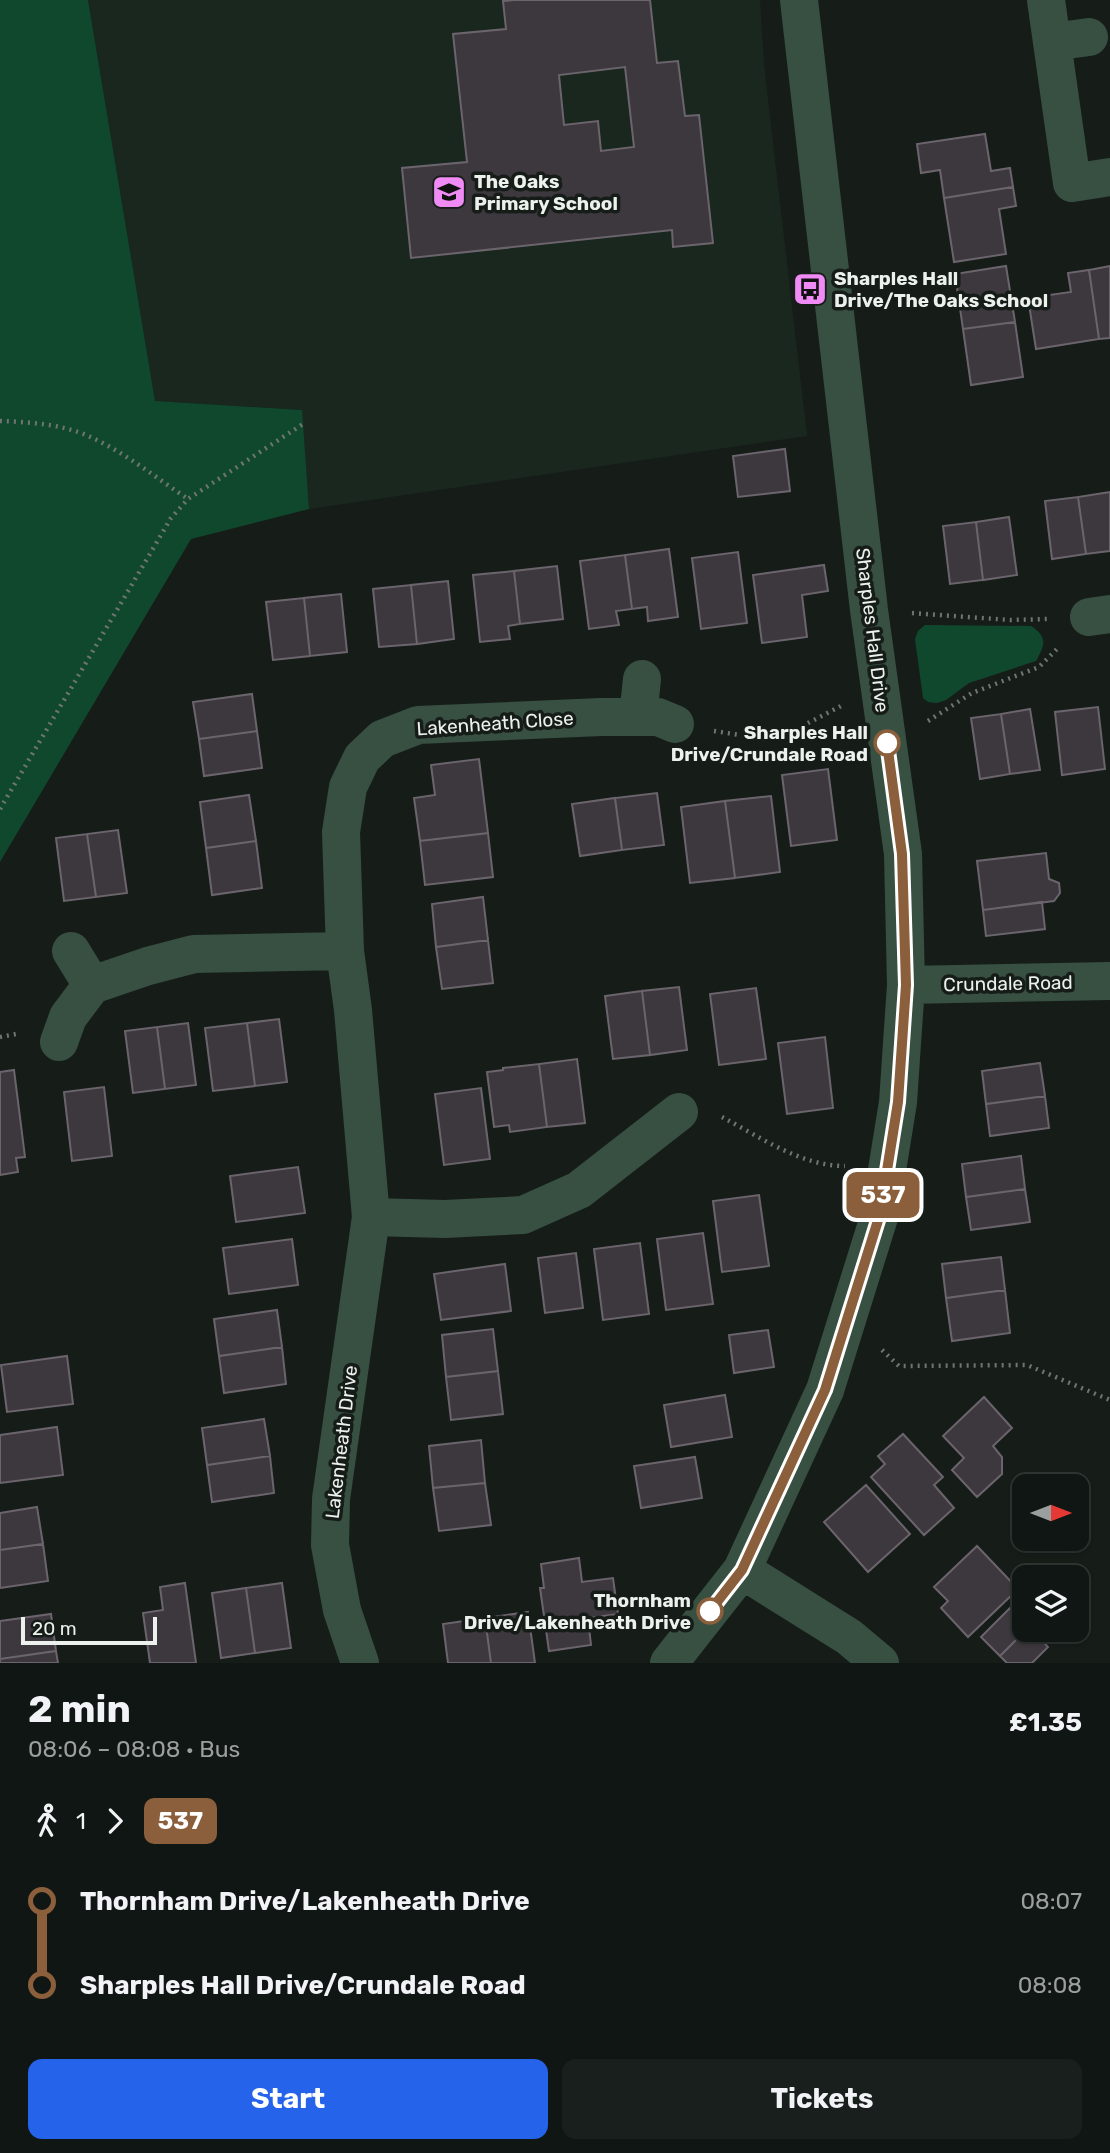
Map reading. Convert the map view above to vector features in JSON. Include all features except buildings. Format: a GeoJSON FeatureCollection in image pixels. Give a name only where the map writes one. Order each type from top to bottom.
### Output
{"type":"FeatureCollection","features":[{"type":"Feature","properties":{"kind":"street","name":"Sharples Hall Drive"},"geometry":{"type":"LineString","coordinates":[[669,1663],[742,1570],[825,1390],[880,1214],[898,1102],[906,985],[902,854],[869,610],[799,0]]}},
{"type":"Feature","properties":{"kind":"street"},"geometry":{"type":"LineString","coordinates":[[1046,0],[1072,183],[1110,177]]}},
{"type":"Feature","properties":{"kind":"street"},"geometry":{"type":"LineString","coordinates":[[1052,42],[1089,37]]}},
{"type":"Feature","properties":{"kind":"street"},"geometry":{"type":"LineString","coordinates":[[638,717],[642,679]]}},
{"type":"Feature","properties":{"kind":"street","name":"Lakenheath Close"},"geometry":{"type":"LineString","coordinates":[[362,758],[382,739],[418,725],[600,717],[658,717],[676,724]]}},
{"type":"Feature","properties":{"kind":"street","name":"Lakenheath Drive"},"geometry":{"type":"LineString","coordinates":[[360,1663],[342,1609],[330,1545],[331,1499],[371,1217],[353,1010],[345,951],[341,832],[348,787],[362,758]]}},
{"type":"Feature","properties":{"kind":"street"},"geometry":{"type":"LineString","coordinates":[[71,951],[92,985]]}},
{"type":"Feature","properties":{"kind":"street"},"geometry":{"type":"LineString","coordinates":[[59,1042],[68,1017],[92,985],[148,966],[194,954],[345,951]]}},
{"type":"Feature","properties":{"kind":"street","name":"Crundale Road"},"geometry":{"type":"LineString","coordinates":[[906,985],[1110,981]]}},
{"type":"Feature","properties":{"kind":"street"},"geometry":{"type":"LineString","coordinates":[[371,1217],[445,1219],[523,1215],[579,1190],[679,1112]]}},
{"type":"Feature","properties":{"kind":"street"},"geometry":{"type":"LineString","coordinates":[[742,1570],[849,1637],[880,1663]]}},
{"type":"Feature","properties":{"kind":"path"},"geometry":{"type":"LineString","coordinates":[[0,421],[33,423],[83,434],[118,452],[188,499]]}},
{"type":"Feature","properties":{"kind":"path"},"geometry":{"type":"LineString","coordinates":[[0,809],[171,517],[188,499],[303,424]]}},
{"type":"Feature","properties":{"kind":"path"},"geometry":{"type":"LineString","coordinates":[[869,610],[1010,620],[1100,615]]}},
{"type":"Feature","properties":{"kind":"path"},"geometry":{"type":"LineString","coordinates":[[888,748],[972,693],[1039,667],[1100,615]]}},
{"type":"Feature","properties":{"kind":"path"},"geometry":{"type":"LineString","coordinates":[[676,724],[766,739],[781,737],[880,685]]}},
{"type":"Feature","properties":{"kind":"path"},"geometry":{"type":"LineString","coordinates":[[679,1112],[721,1116],[808,1161],[827,1166],[887,1166]]}},
{"type":"Feature","properties":{"kind":"path"},"geometry":{"type":"LineString","coordinates":[[843,1334],[881,1349],[900,1366],[1027,1365],[1110,1400]]}},
{"type":"Feature","properties":{"kind":"shaded area","name":"The Oaks Primary School"},"geometry":{"type":"Polygon","coordinates":[[[88,0],[760,0],[764,65],[807,436],[309,509],[301,410],[155,401],[88,0]]]}},
{"type":"Feature","properties":{"kind":"green space"},"geometry":{"type":"Polygon","coordinates":[[[0,0],[88,0],[155,401],[302,410],[309,509],[191,539],[0,862],[0,0]]]}},
{"type":"Feature","properties":{"kind":"green space"},"geometry":{"type":"Polygon","coordinates":[[[925,625],[1031,626],[1040,634],[1043,646],[1036,661],[969,683],[946,700],[928,702],[923,698],[915,639],[918,631],[925,625]]]}},
{"type":"Feature","properties":{"kind":"bus line","name":"537"},"geometry":{"type":"LineString","coordinates":[[710,1611],[742,1570],[825,1390],[880,1214],[898,1102],[906,985],[902,854],[887,743]]}},
{"type":"Feature","properties":{"kind":"place","name":"The Oaks Primary School"},"geometry":{"type":"Point","coordinates":[449,192]}},
{"type":"Feature","properties":{"kind":"place","name":"Sharples Hall Drive/The Oaks School"},"geometry":{"type":"Point","coordinates":[810,289]}},
{"type":"Feature","properties":{"kind":"place","name":"Sharples Hall Drive/Crundale Road"},"geometry":{"type":"Point","coordinates":[887,743]}},
{"type":"Feature","properties":{"kind":"place","name":"Thornham Drive/Lakenheath Drive"},"geometry":{"type":"Point","coordinates":[710,1611]}}]}
